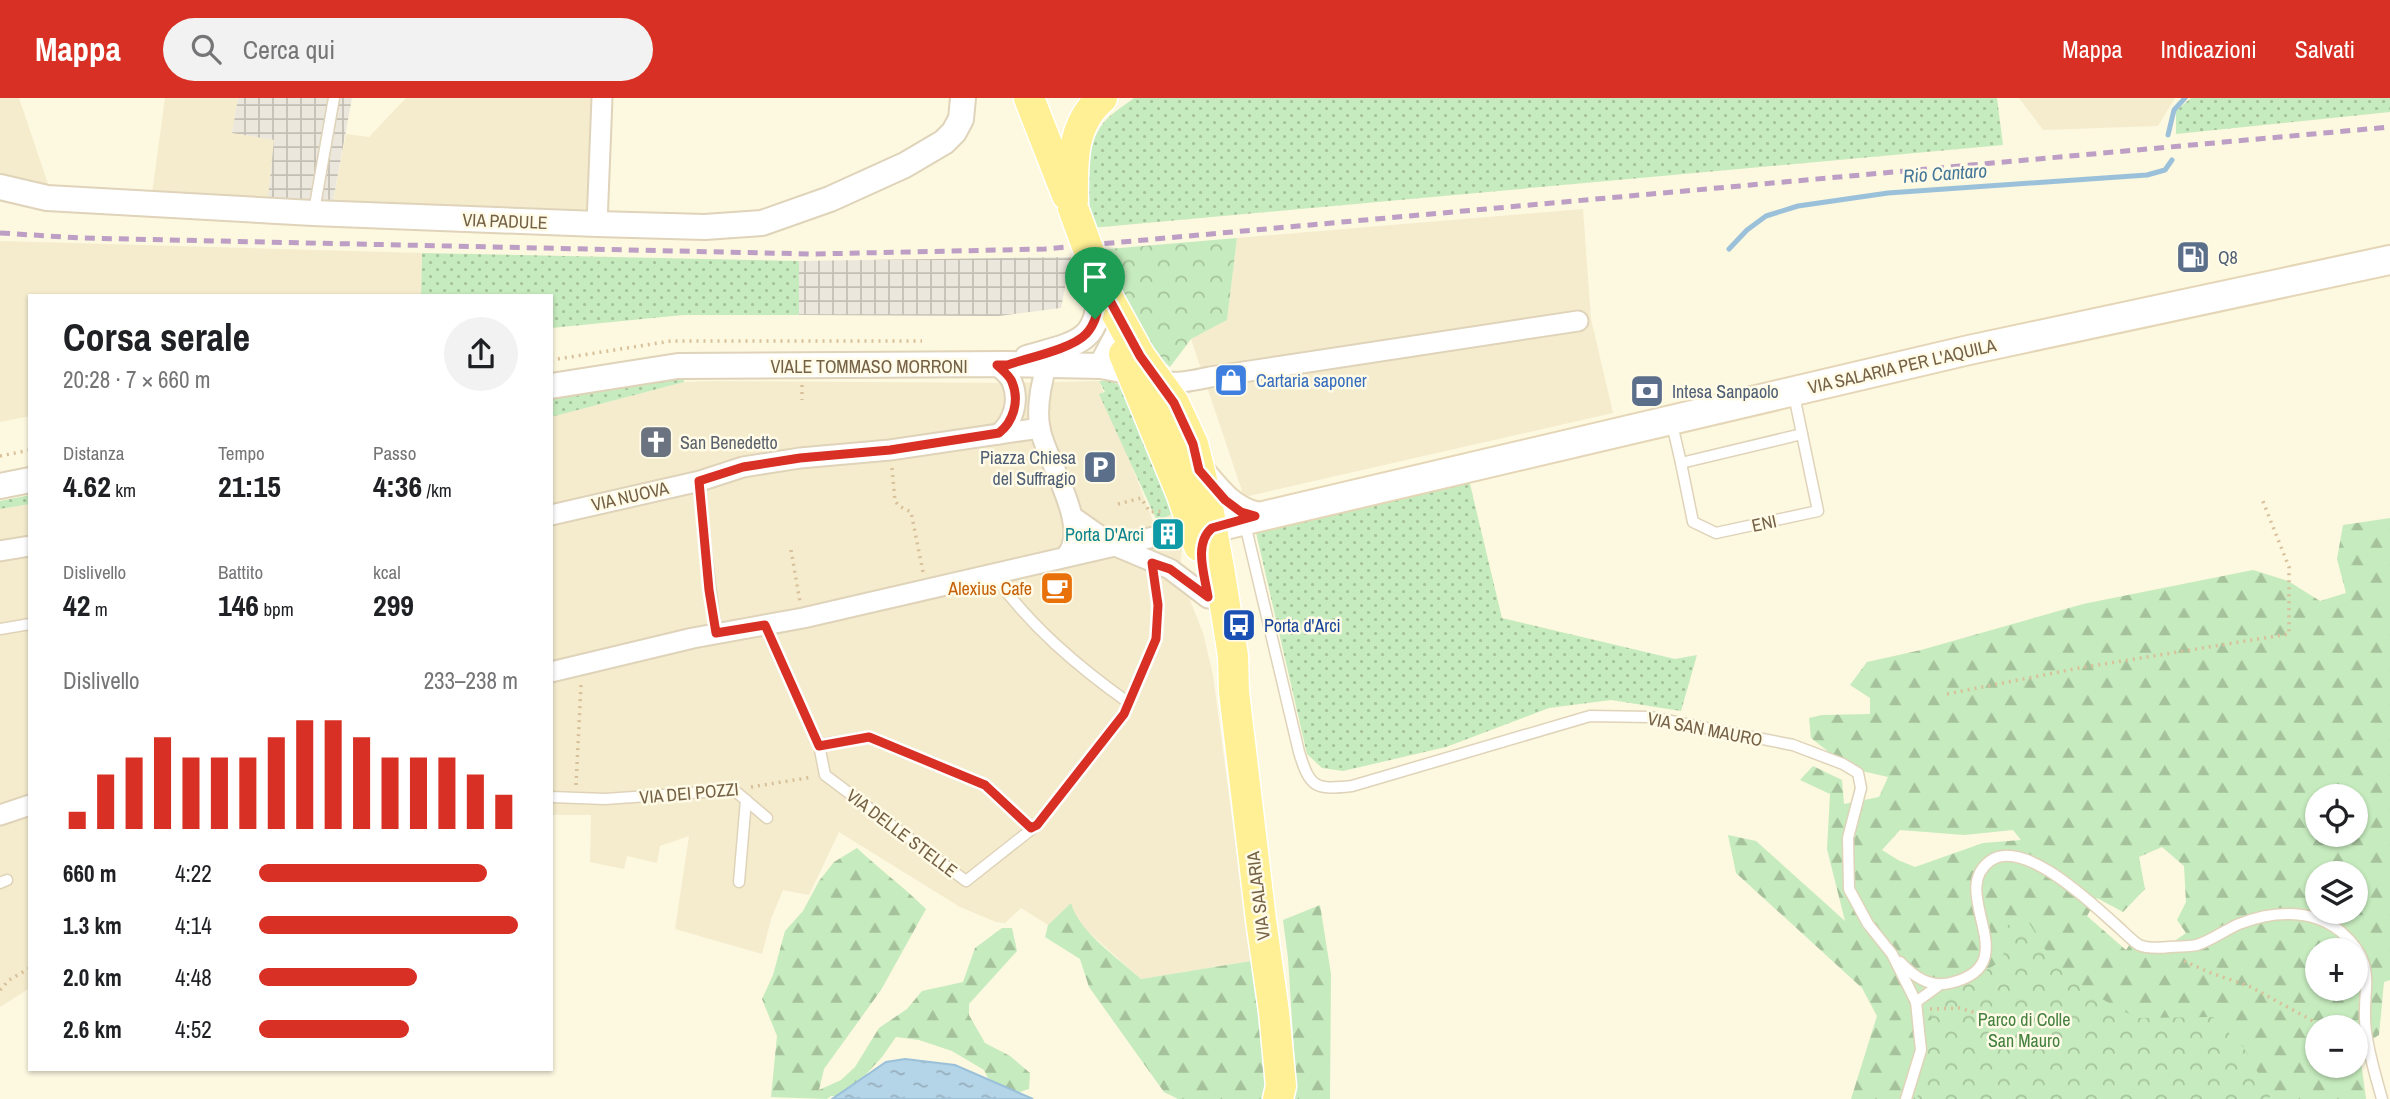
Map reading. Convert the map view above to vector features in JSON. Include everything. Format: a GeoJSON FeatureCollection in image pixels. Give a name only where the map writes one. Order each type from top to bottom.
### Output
{"type":"FeatureCollection","features":[{"type":"Feature","properties":{"kind":"main road"},"geometry":{"type":"LineString","coordinates":[[1029,98],[1102,286],[1117,336],[1193,444],[1199,470],[1197,536]]}},
{"type":"Feature","properties":{"kind":"main road"},"geometry":{"type":"LineString","coordinates":[[1073,208],[1073,148],[1081,124],[1100,100]]}},
{"type":"Feature","properties":{"kind":"main road","name":"VIA SALARIA PER L'AQUILA"},"geometry":{"type":"LineString","coordinates":[[1197,536],[1250,518],[1969,350],[2390,260]]}},
{"type":"Feature","properties":{"kind":"main road"},"geometry":{"type":"LineString","coordinates":[[1102,286],[1161,395],[1197,536]]}},
{"type":"Feature","properties":{"kind":"main road"},"geometry":{"type":"LineString","coordinates":[[1199,470],[1225,500],[1250,518]]}},
{"type":"Feature","properties":{"kind":"main road","name":"VIA SALARIA"},"geometry":{"type":"LineString","coordinates":[[1197,536],[1208,597],[1234,692]]}},
{"type":"Feature","properties":{"kind":"main road","name":"VIA SALARIA"},"geometry":{"type":"LineString","coordinates":[[1197,536],[1233,656],[1234,692],[1274,1012],[1281,1086],[1279,1099]]}},
{"type":"Feature","properties":{"kind":"street"},"geometry":{"type":"LineString","coordinates":[[597,224],[602,98]]}},
{"type":"Feature","properties":{"kind":"street","name":"VIA PADULE"},"geometry":{"type":"LineString","coordinates":[[0,187],[47,198],[313,213],[705,227],[762,223],[793,213],[905,164],[944,142],[961,119],[963,98]]}},
{"type":"Feature","properties":{"kind":"street"},"geometry":{"type":"LineString","coordinates":[[999,433],[1011,422],[1014,394],[1011,379],[1002,365],[1066,345],[1086,335],[1095,319],[1102,286]]}},
{"type":"Feature","properties":{"kind":"street"},"geometry":{"type":"LineString","coordinates":[[1161,395],[1172,383],[1578,321]]}},
{"type":"Feature","properties":{"kind":"street"},"geometry":{"type":"LineString","coordinates":[[1101,366],[1117,336]]}},
{"type":"Feature","properties":{"kind":"street"},"geometry":{"type":"LineString","coordinates":[[1047,365],[1040,388],[1040,428],[1073,517],[1073,543],[1066,556]]}},
{"type":"Feature","properties":{"kind":"street","name":"VIALE TOMMASO MORRONI"},"geometry":{"type":"LineString","coordinates":[[553,386],[678,366],[1047,365],[1101,366],[1122,370],[1161,395]]}},
{"type":"Feature","properties":{"kind":"street"},"geometry":{"type":"LineString","coordinates":[[1161,395],[1187,400],[1210,377]]}},
{"type":"Feature","properties":{"kind":"street","name":"VIA NUOVA"},"geometry":{"type":"LineString","coordinates":[[553,515],[699,481],[743,467],[800,458],[890,450],[1040,428]]}},
{"type":"Feature","properties":{"kind":"street"},"geometry":{"type":"LineString","coordinates":[[0,486],[28,480]]}},
{"type":"Feature","properties":{"kind":"street"},"geometry":{"type":"LineString","coordinates":[[1073,517],[1113,545],[1170,569],[1208,597]]}},
{"type":"Feature","properties":{"kind":"street"},"geometry":{"type":"LineString","coordinates":[[553,671],[716,633],[803,618],[1158,536]]}},
{"type":"Feature","properties":{"kind":"street"},"geometry":{"type":"LineString","coordinates":[[0,551],[28,546]]}},
{"type":"Feature","properties":{"kind":"street"},"geometry":{"type":"LineString","coordinates":[[0,815],[28,806]]}},
{"type":"Feature","properties":{"kind":"lane"},"geometry":{"type":"LineString","coordinates":[[313,213],[334,98]]}},
{"type":"Feature","properties":{"kind":"lane"},"geometry":{"type":"LineString","coordinates":[[1671,420],[1681,463],[1802,435],[1793,391]]}},
{"type":"Feature","properties":{"kind":"lane","name":"ENI"},"geometry":{"type":"LineString","coordinates":[[1681,463],[1693,522],[1716,533],[1818,511],[1802,435]]}},
{"type":"Feature","properties":{"kind":"lane"},"geometry":{"type":"LineString","coordinates":[[699,481],[709,590],[716,633]]}},
{"type":"Feature","properties":{"kind":"lane","name":"VIA SAN MAURO"},"geometry":{"type":"LineString","coordinates":[[1250,518],[1299,752],[1306,775],[1315,785],[1328,788],[1352,786],[1590,716],[1650,717],[1793,746],[1843,764],[1858,773],[1861,788],[1848,838],[1849,889],[1868,924],[1892,954],[1917,1005],[1921,1050],[1906,1099]]}},
{"type":"Feature","properties":{"kind":"lane","name":"VIA DELLE STELLE"},"geometry":{"type":"LineString","coordinates":[[825,775],[966,881],[1037,825],[1117,724],[1129,703],[1156,639],[1158,605],[1152,563]]}},
{"type":"Feature","properties":{"kind":"lane"},"geometry":{"type":"LineString","coordinates":[[993,573],[1012,602],[1040,631],[1084,671],[1129,703]]}},
{"type":"Feature","properties":{"kind":"lane"},"geometry":{"type":"LineString","coordinates":[[0,629],[28,624]]}},
{"type":"Feature","properties":{"kind":"lane"},"geometry":{"type":"LineString","coordinates":[[765,625],[819,746],[825,775]]}},
{"type":"Feature","properties":{"kind":"lane"},"geometry":{"type":"LineString","coordinates":[[819,746],[869,737],[985,785],[1031,828]]}},
{"type":"Feature","properties":{"kind":"lane"},"geometry":{"type":"LineString","coordinates":[[734,790],[767,818]]}},
{"type":"Feature","properties":{"kind":"lane","name":"VIA DEI POZZI"},"geometry":{"type":"LineString","coordinates":[[553,797],[605,799],[734,790]]}},
{"type":"Feature","properties":{"kind":"lane"},"geometry":{"type":"LineString","coordinates":[[740,882],[746,800]]}},
{"type":"Feature","properties":{"kind":"lane"},"geometry":{"type":"LineString","coordinates":[[1917,1005],[1938,986],[1958,982],[1980,968],[1987,951],[1985,926],[1975,895],[1979,873],[1990,861],[2006,855],[2028,860],[2080,893],[2139,945],[2157,948],[2195,945],[2218,937],[2238,925],[2271,914],[2305,915],[2338,930],[2361,953],[2367,984],[2363,1010],[2365,1031],[2382,1099]]}},
{"type":"Feature","properties":{"kind":"lane"},"geometry":{"type":"LineString","coordinates":[[1892,954],[1908,970],[1924,981],[1938,986]]}},
{"type":"Feature","properties":{"kind":"path"},"geometry":{"type":"LineString","coordinates":[[553,360],[671,341],[933,341]]}},
{"type":"Feature","properties":{"kind":"path"},"geometry":{"type":"LineString","coordinates":[[0,456],[28,450]]}},
{"type":"Feature","properties":{"kind":"path"},"geometry":{"type":"LineString","coordinates":[[890,450],[895,501],[911,512],[926,588]]}},
{"type":"Feature","properties":{"kind":"path"},"geometry":{"type":"LineString","coordinates":[[1947,694],[2078,668],[2289,634],[2289,567],[2262,499]]}},
{"type":"Feature","properties":{"kind":"path"},"geometry":{"type":"LineString","coordinates":[[791,550],[803,618]]}},
{"type":"Feature","properties":{"kind":"path"},"geometry":{"type":"LineString","coordinates":[[575,798],[582,687],[576,665]]}},
{"type":"Feature","properties":{"kind":"path","name":"VIA DEI POZZI"},"geometry":{"type":"LineString","coordinates":[[734,790],[825,775]]}},
{"type":"Feature","properties":{"kind":"path"},"geometry":{"type":"LineString","coordinates":[[2157,948],[2211,974],[2249,986],[2305,1016]]}},
{"type":"Feature","properties":{"kind":"path"},"geometry":{"type":"LineString","coordinates":[[0,990],[9,980],[28,969]]}},
{"type":"Feature","properties":{"kind":"path"},"geometry":{"type":"LineString","coordinates":[[1917,1005],[1977,1013],[2004,1028]]}},
{"type":"Feature","properties":{"kind":"shaded area"},"geometry":{"type":"Polygon","coordinates":[[[0,98],[19,98],[50,190],[0,178],[0,98]]]}},
{"type":"Feature","properties":{"kind":"shaded area"},"geometry":{"type":"Polygon","coordinates":[[[165,98],[238,98],[232,133],[274,140],[268,197],[152,194],[165,98]]]}},
{"type":"Feature","properties":{"kind":"shaded area"},"geometry":{"type":"Polygon","coordinates":[[[238,98],[352,98],[333,201],[268,197],[274,140],[232,133],[238,98]]]}},
{"type":"Feature","properties":{"kind":"shaded area"},"geometry":{"type":"Polygon","coordinates":[[[406,98],[594,98],[586,212],[333,201],[346,134],[369,137],[406,98]]]}},
{"type":"Feature","properties":{"kind":"shaded area"},"geometry":{"type":"Polygon","coordinates":[[[2019,98],[2175,98],[2158,126],[2043,130],[2019,98]]]}},
{"type":"Feature","properties":{"kind":"shaded area"},"geometry":{"type":"Polygon","coordinates":[[[1583,209],[1591,319],[1613,413],[1244,497],[1191,339],[1227,320],[1237,238],[1583,209]]]}},
{"type":"Feature","properties":{"kind":"shaded area"},"geometry":{"type":"Polygon","coordinates":[[[0,241],[422,253],[421,294],[28,294],[28,416],[0,422],[0,241]]]}},
{"type":"Feature","properties":{"kind":"shaded area"},"geometry":{"type":"Polygon","coordinates":[[[1071,257],[1061,308],[999,316],[799,315],[799,261],[1071,257]]]}},
{"type":"Feature","properties":{"kind":"shaded area"},"geometry":{"type":"Polygon","coordinates":[[[1099,381],[1153,521],[1172,514],[1182,544],[1180,575],[1203,633],[1213,675],[1251,961],[1141,979],[1084,928],[1074,915],[1071,903],[1048,925],[1021,908],[1005,923],[996,922],[960,907],[839,832],[809,895],[783,890],[771,919],[762,954],[675,929],[689,836],[660,846],[657,863],[627,856],[624,869],[590,862],[591,815],[553,815],[553,416],[684,382],[1099,381]]]}},
{"type":"Feature","properties":{"kind":"shaded area"},"geometry":{"type":"Polygon","coordinates":[[[28,504],[28,989],[0,1007],[0,509],[28,504]]]}},
{"type":"Feature","properties":{"kind":"green space"},"geometry":{"type":"Polygon","coordinates":[[[1134,98],[1997,98],[2003,145],[1091,228],[1087,173],[1092,145],[1104,122],[1134,98]]]}},
{"type":"Feature","properties":{"kind":"green space"},"geometry":{"type":"Polygon","coordinates":[[[2191,98],[2390,98],[2390,112],[2176,134],[2176,111],[2191,98]]]}},
{"type":"Feature","properties":{"kind":"green space"},"geometry":{"type":"Polygon","coordinates":[[[1237,238],[1227,320],[1191,339],[1170,367],[1139,341],[1108,249],[1237,238]]]}},
{"type":"Feature","properties":{"kind":"green space"},"geometry":{"type":"Polygon","coordinates":[[[422,253],[799,261],[799,315],[683,315],[553,328],[553,294],[421,294],[422,253]]]}},
{"type":"Feature","properties":{"kind":"green space"},"geometry":{"type":"Polygon","coordinates":[[[684,375],[684,382],[553,416],[553,398],[684,375]]]}},
{"type":"Feature","properties":{"kind":"green space"},"geometry":{"type":"Polygon","coordinates":[[[1099,381],[1110,381],[1123,386],[1175,498],[1172,514],[1157,521],[1099,394],[1105,392],[1099,381]]]}},
{"type":"Feature","properties":{"kind":"green space"},"geometry":{"type":"Polygon","coordinates":[[[1469,480],[1502,618],[1675,659],[1697,655],[1681,711],[1611,700],[1549,708],[1446,747],[1343,771],[1322,768],[1307,754],[1254,524],[1469,480]]]}},
{"type":"Feature","properties":{"kind":"green space"},"geometry":{"type":"Polygon","coordinates":[[[28,495],[28,504],[0,509],[0,501],[28,495]]]}},
{"type":"Feature","properties":{"kind":"green space"},"geometry":{"type":"Polygon","coordinates":[[[2390,518],[2390,980],[2384,982],[2379,1035],[2368,1042],[2368,1015],[2305,1015],[2305,1078],[2363,1078],[2366,1099],[1851,1099],[1877,1016],[1862,988],[1736,873],[1728,835],[1756,841],[1845,921],[1827,849],[1830,794],[1800,780],[1813,766],[1842,780],[1844,804],[1879,797],[1888,777],[1849,768],[1811,738],[1809,718],[1822,715],[1870,714],[1870,698],[1850,685],[1867,662],[1921,650],[2083,604],[2253,570],[2288,581],[2320,601],[2346,593],[2337,559],[2343,525],[2390,518]],[[1900,830],[1882,850],[1915,867],[1983,843],[2021,840],[2013,830],[1964,835],[1900,830]],[[2162,847],[2139,857],[2145,889],[2123,912],[2097,898],[2087,916],[2126,950],[2134,938],[2166,947],[2186,933],[2177,920],[2186,902],[2184,866],[2162,847]]]}},
{"type":"Feature","properties":{"kind":"green space"},"geometry":{"type":"Polygon","coordinates":[[[857,848],[926,909],[881,990],[824,1069],[819,1090],[841,1080],[855,1067],[879,1028],[907,1009],[922,991],[963,982],[975,948],[1002,928],[1012,928],[1017,951],[969,1004],[969,1015],[985,1043],[1010,1056],[1030,1073],[1029,1089],[1004,1097],[984,1070],[952,1051],[919,1040],[896,1037],[882,1057],[846,1096],[831,1096],[827,1099],[771,1097],[777,1036],[762,999],[773,975],[785,931],[803,911],[819,881],[834,862],[857,848]]]}},
{"type":"Feature","properties":{"kind":"green space"},"geometry":{"type":"Polygon","coordinates":[[[1071,903],[1075,914],[1091,934],[1141,979],[1251,961],[1268,1073],[1295,1066],[1283,920],[1320,905],[1331,974],[1330,1099],[1178,1099],[1164,1092],[1089,987],[1080,959],[1045,937],[1048,925],[1071,903]]]}},
{"type":"Feature","properties":{"kind":"green space","name":"Parco di Colle San Mauro"},"geometry":{"type":"Polygon","coordinates":[[[2026,918],[2056,967],[2102,999],[2136,1018],[2213,1017],[2243,1047],[2271,1095],[2268,1099],[1917,1099],[1928,1053],[1932,1005],[2003,960],[2006,926],[2026,918]]]}},
{"type":"Feature","properties":{"kind":"water"},"geometry":{"type":"Polygon","coordinates":[[[905,1059],[955,1065],[1033,1099],[832,1099],[886,1062],[905,1059]]]}},
{"type":"Feature","properties":{"kind":"waterway","name":"Rio Cantaro"},"geometry":{"type":"LineString","coordinates":[[2168,135],[2174,110],[2185,98]]}},
{"type":"Feature","properties":{"kind":"waterway","name":"Rio Cantaro"},"geometry":{"type":"LineString","coordinates":[[1729,249],[1747,230],[1766,216],[1798,206],[1888,193],[2147,175],[2165,170],[2172,160]]}},
{"type":"Feature","properties":{"kind":"tunnel"},"geometry":{"type":"LineString","coordinates":[[1158,536],[1178,533]]}},
{"type":"Feature","properties":{"kind":"railway"},"geometry":{"type":"LineString","coordinates":[[0,233],[81,238],[814,254],[1045,249],[2390,127]]}},
{"type":"Feature","properties":{"kind":"place","name":"Q8"},"geometry":{"type":"Point","coordinates":[2193,257]}},
{"type":"Feature","properties":{"kind":"place","name":"Cartaria saponer"},"geometry":{"type":"Point","coordinates":[1231,380]}},
{"type":"Feature","properties":{"kind":"place","name":"Intesa Sanpaolo"},"geometry":{"type":"Point","coordinates":[1647,391]}},
{"type":"Feature","properties":{"kind":"place","name":"San Benedetto"},"geometry":{"type":"Point","coordinates":[656,442]}},
{"type":"Feature","properties":{"kind":"place","name":"Piazza Chiesa del Suffragio"},"geometry":{"type":"Point","coordinates":[1100,467]}},
{"type":"Feature","properties":{"kind":"place","name":"Porta D'Arci"},"geometry":{"type":"Point","coordinates":[1168,534]}},
{"type":"Feature","properties":{"kind":"place","name":"Alexius Cafe"},"geometry":{"type":"Point","coordinates":[1057,588]}},
{"type":"Feature","properties":{"kind":"place","name":"Porta d'Arci"},"geometry":{"type":"Point","coordinates":[1239,625]}},
{"type":"Feature","properties":{"kind":"route"},"geometry":{"type":"LineString","coordinates":[[1102,286],[1140,356],[1174,403],[1193,444],[1199,470],[1225,500],[1241,512],[1255,516],[1212,528],[1207,532],[1201,553],[1208,597],[1170,569],[1152,563],[1158,605],[1156,639],[1124,714],[1037,825],[1031,828],[985,785],[869,737],[819,746],[765,625],[716,633],[709,590],[699,481],[743,467],[800,458],[926,446],[999,433],[1011,422],[1014,394],[1011,379],[997,365],[1007,365],[1066,345],[1086,335],[1095,319],[1102,286]]}}]}
